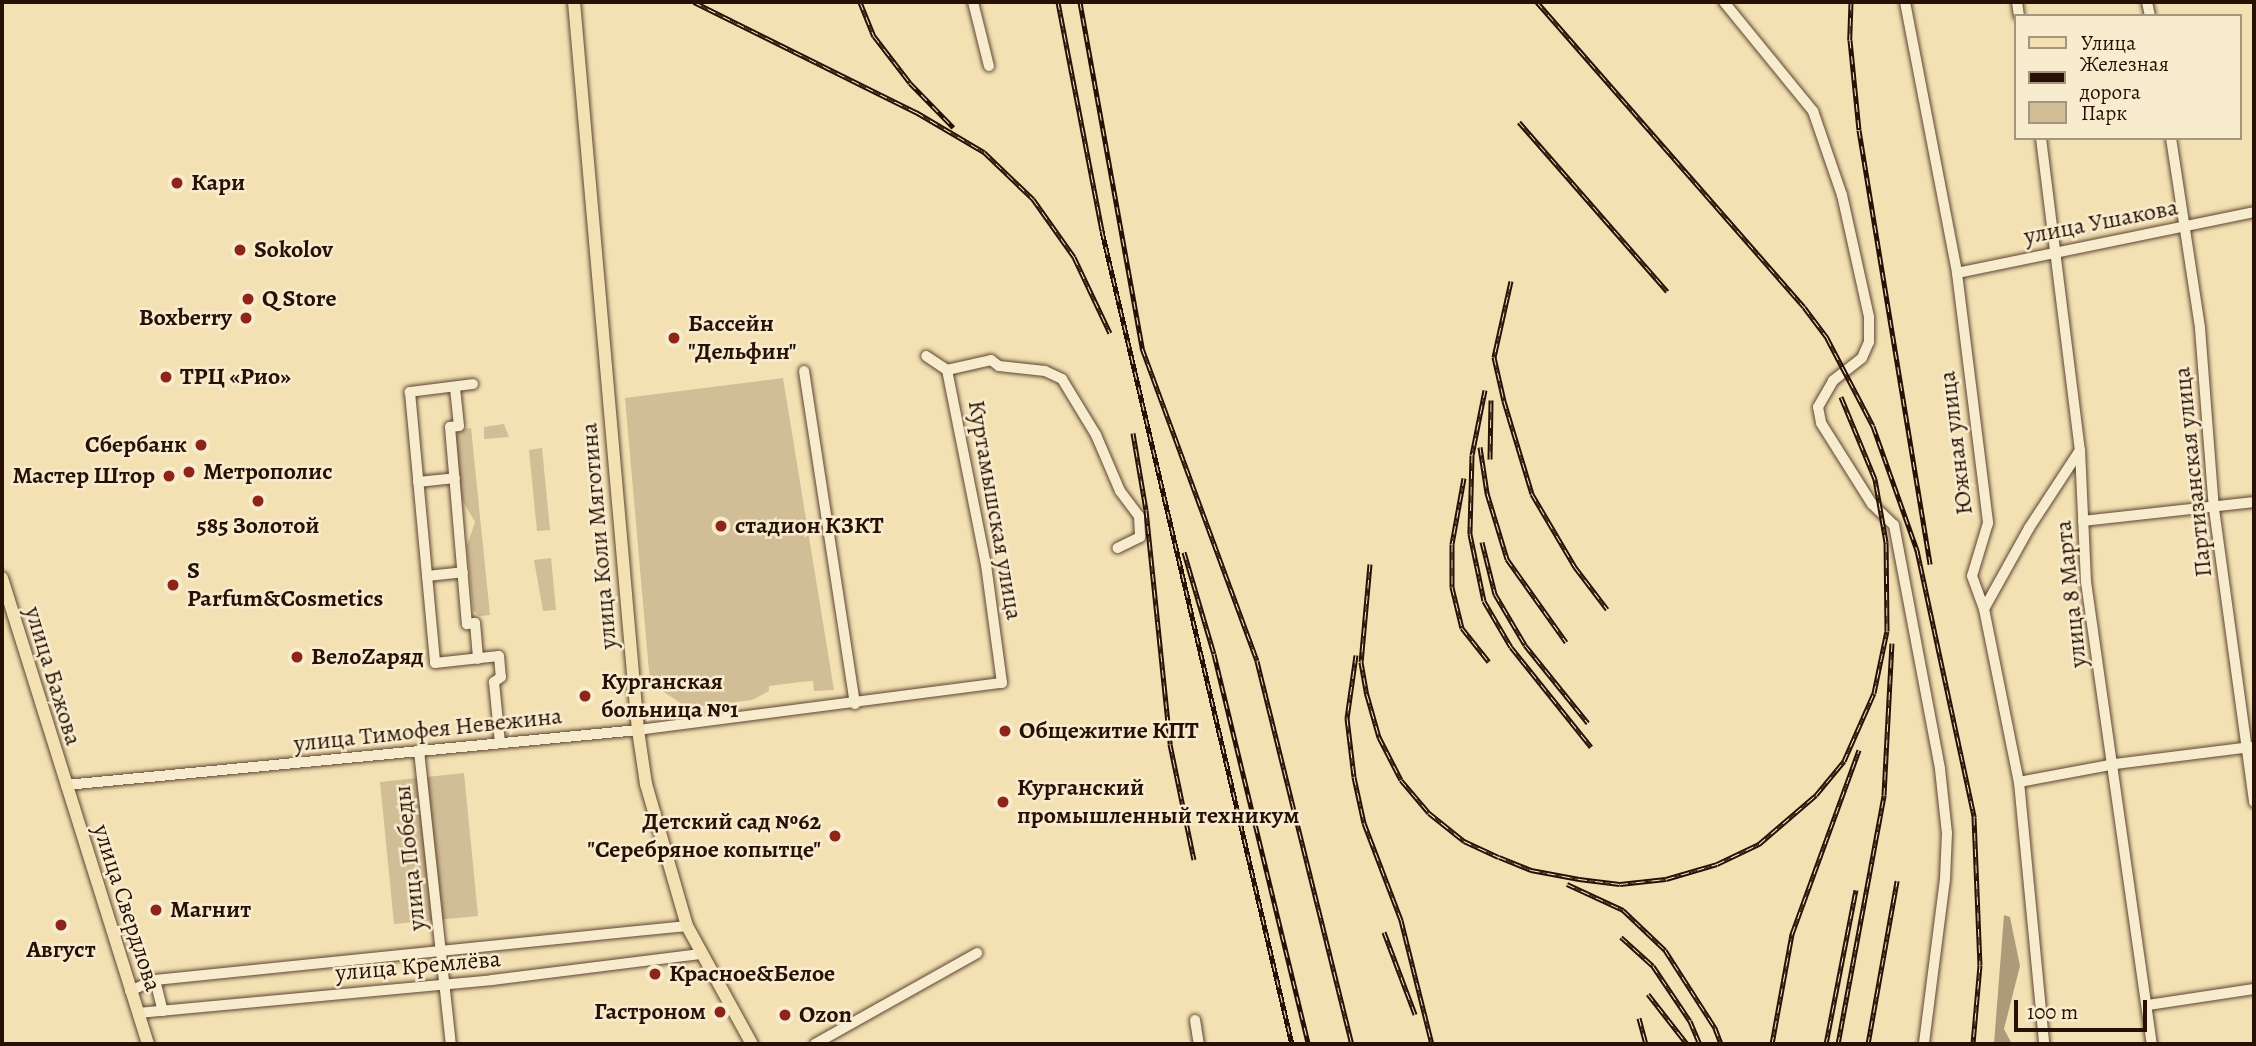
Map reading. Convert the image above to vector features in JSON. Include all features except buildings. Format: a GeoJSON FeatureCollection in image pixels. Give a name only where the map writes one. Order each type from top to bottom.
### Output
{"type":"FeatureCollection","features":[{"type":"Feature","properties":{"kind":"main road","name":"улица Коли Мяготина"},"geometry":{"type":"LineString","coordinates":[[574,2],[638,730],[662,848],[687,926],[752,1044]]}},
{"type":"Feature","properties":{"kind":"main road","name":"улица Бажова"},"geometry":{"type":"LineString","coordinates":[[2,578],[66,785]]}},
{"type":"Feature","properties":{"kind":"main road","name":"улица Свердлова"},"geometry":{"type":"LineString","coordinates":[[66,785],[148,1044]]}},
{"type":"Feature","properties":{"kind":"street"},"geometry":{"type":"LineString","coordinates":[[973,2],[989,66]]}},
{"type":"Feature","properties":{"kind":"street"},"geometry":{"type":"LineString","coordinates":[[1724,2],[1812,111],[1842,195],[1869,317],[1863,358],[1833,381],[1818,407],[1821,423],[1872,504],[1894,525],[1940,769],[1947,833],[1945,879],[1924,1044]]}},
{"type":"Feature","properties":{"kind":"street","name":"Южная улица"},"geometry":{"type":"LineString","coordinates":[[1905,2],[1957,273],[1988,523],[1972,576],[1984,609],[2019,782],[2044,1044]]}},
{"type":"Feature","properties":{"kind":"street","name":"улица 8 Марта"},"geometry":{"type":"LineString","coordinates":[[2041,140],[2054,216],[2054,253],[2080,450],[2086,582],[2115,764],[2152,1044]]}},
{"type":"Feature","properties":{"kind":"street","name":"Партизанская улица"},"geometry":{"type":"LineString","coordinates":[[2171,140],[2186,227],[2204,367],[2214,509],[2251,748],[2254,802]]}},
{"type":"Feature","properties":{"kind":"street","name":"улица Ушакова"},"geometry":{"type":"LineString","coordinates":[[1957,273],[2254,212]]}},
{"type":"Feature","properties":{"kind":"street","name":"Куртамышская улица"},"geometry":{"type":"LineString","coordinates":[[926,355],[947,370],[986,565],[1002,683]]}},
{"type":"Feature","properties":{"kind":"street"},"geometry":{"type":"LineString","coordinates":[[947,370],[991,360],[999,366],[1045,372],[1062,379],[1096,435],[1120,491],[1139,516],[1140,537],[1117,548]]}},
{"type":"Feature","properties":{"kind":"street"},"geometry":{"type":"LineString","coordinates":[[804,371],[856,704]]}},
{"type":"Feature","properties":{"kind":"street"},"geometry":{"type":"LineString","coordinates":[[473,384],[410,392],[435,663],[499,656],[501,677],[494,682],[500,743]]}},
{"type":"Feature","properties":{"kind":"street"},"geometry":{"type":"LineString","coordinates":[[455,388],[459,426],[450,427],[467,624],[474,624],[478,659]]}},
{"type":"Feature","properties":{"kind":"street"},"geometry":{"type":"LineString","coordinates":[[1984,609],[2028,528],[2080,450]]}},
{"type":"Feature","properties":{"kind":"street"},"geometry":{"type":"LineString","coordinates":[[418,482],[455,478]]}},
{"type":"Feature","properties":{"kind":"street"},"geometry":{"type":"LineString","coordinates":[[2083,521],[2214,509],[2254,502]]}},
{"type":"Feature","properties":{"kind":"street"},"geometry":{"type":"LineString","coordinates":[[427,576],[463,572]]}},
{"type":"Feature","properties":{"kind":"street","name":"улица Тимофея Невежина"},"geometry":{"type":"LineString","coordinates":[[66,785],[638,730],[856,704],[1002,683]]}},
{"type":"Feature","properties":{"kind":"street"},"geometry":{"type":"LineString","coordinates":[[2019,782],[2115,764],[2251,748]]}},
{"type":"Feature","properties":{"kind":"street","name":"улица Победы"},"geometry":{"type":"LineString","coordinates":[[419,751],[451,1044]]}},
{"type":"Feature","properties":{"kind":"street","name":"улица Кремлёва"},"geometry":{"type":"LineString","coordinates":[[130,991],[155,980],[687,926]]}},
{"type":"Feature","properties":{"kind":"street"},"geometry":{"type":"LineString","coordinates":[[815,1044],[977,953]]}},
{"type":"Feature","properties":{"kind":"street","name":"улица Кремлёва"},"geometry":{"type":"LineString","coordinates":[[138,1013],[444,985],[702,954]]}},
{"type":"Feature","properties":{"kind":"street"},"geometry":{"type":"LineString","coordinates":[[155,980],[163,1011]]}},
{"type":"Feature","properties":{"kind":"street"},"geometry":{"type":"LineString","coordinates":[[2148,1005],[2254,989]]}},
{"type":"Feature","properties":{"kind":"street"},"geometry":{"type":"LineString","coordinates":[[1195,1020],[1199,1044]]}},
{"type":"Feature","properties":{"kind":"green space","name":"стадион КЗКТ"},"geometry":{"type":"Polygon","coordinates":[[[783,378],[834,690],[814,691],[813,681],[800,682],[769,686],[769,691],[752,700],[688,708],[650,683],[625,398],[783,378]]]}},
{"type":"Feature","properties":{"kind":"green space"},"geometry":{"type":"Polygon","coordinates":[[[504,424],[509,437],[484,439],[484,427],[504,424]]]}},
{"type":"Feature","properties":{"kind":"green space"},"geometry":{"type":"Polygon","coordinates":[[[471,428],[490,615],[479,616],[473,610],[467,546],[475,522],[462,500],[455,438],[461,429],[471,428]]]}},
{"type":"Feature","properties":{"kind":"green space"},"geometry":{"type":"Polygon","coordinates":[[[542,448],[550,530],[537,531],[529,450],[542,448]]]}},
{"type":"Feature","properties":{"kind":"green space"},"geometry":{"type":"Polygon","coordinates":[[[551,558],[556,610],[543,611],[534,560],[551,558]]]}},
{"type":"Feature","properties":{"kind":"green space"},"geometry":{"type":"Polygon","coordinates":[[[464,773],[478,916],[394,924],[380,782],[464,773]]]}},
{"type":"Feature","properties":{"kind":"shaded area"},"geometry":{"type":"Polygon","coordinates":[[[2004,915],[2010,917],[2020,966],[2004,1029],[2012,1044],[1994,1044],[2004,915]]]}},
{"type":"Feature","properties":{"kind":"railway"},"geometry":{"type":"LineString","coordinates":[[694,2],[916,112],[984,152],[1033,199],[1074,257],[1110,333]]}},
{"type":"Feature","properties":{"kind":"railway"},"geometry":{"type":"LineString","coordinates":[[860,2],[874,36],[910,83],[953,127]]}},
{"type":"Feature","properties":{"kind":"railway"},"geometry":{"type":"LineString","coordinates":[[1058,2],[1102,231],[1292,1044]]}},
{"type":"Feature","properties":{"kind":"railway"},"geometry":{"type":"LineString","coordinates":[[1080,2],[1142,348],[1257,661],[1352,1044]]}},
{"type":"Feature","properties":{"kind":"railway"},"geometry":{"type":"LineString","coordinates":[[1537,2],[1804,307],[1827,338],[1873,426],[1917,550],[1974,817],[1980,965],[1973,1044]]}},
{"type":"Feature","properties":{"kind":"railway"},"geometry":{"type":"LineString","coordinates":[[1851,2],[1850,40],[1859,130],[1930,564]]}},
{"type":"Feature","properties":{"kind":"railway"},"geometry":{"type":"LineString","coordinates":[[1519,122],[1667,291]]}},
{"type":"Feature","properties":{"kind":"railway"},"geometry":{"type":"LineString","coordinates":[[1511,281],[1494,357],[1504,401],[1532,494],[1575,567],[1607,609]]}},
{"type":"Feature","properties":{"kind":"railway"},"geometry":{"type":"LineString","coordinates":[[1485,390],[1472,455],[1470,534],[1484,601],[1511,647],[1591,747]]}},
{"type":"Feature","properties":{"kind":"railway"},"geometry":{"type":"LineString","coordinates":[[1370,564],[1361,662],[1367,695],[1379,737],[1401,780],[1429,813],[1464,841],[1499,857],[1531,870],[1579,879],[1620,884],[1666,879],[1717,864],[1759,844],[1816,795],[1844,761],[1874,693],[1887,631],[1886,542],[1875,479],[1841,397]]}},
{"type":"Feature","properties":{"kind":"railway"},"geometry":{"type":"LineString","coordinates":[[1490,459],[1491,400]]}},
{"type":"Feature","properties":{"kind":"railway"},"geometry":{"type":"LineString","coordinates":[[1133,433],[1146,510],[1170,744],[1194,860]]}},
{"type":"Feature","properties":{"kind":"railway"},"geometry":{"type":"LineString","coordinates":[[1480,447],[1487,493],[1507,559],[1566,642]]}},
{"type":"Feature","properties":{"kind":"railway"},"geometry":{"type":"LineString","coordinates":[[1464,478],[1452,544],[1452,587],[1462,628],[1489,662]]}},
{"type":"Feature","properties":{"kind":"railway"},"geometry":{"type":"LineString","coordinates":[[1482,542],[1495,594],[1525,645],[1588,723]]}},
{"type":"Feature","properties":{"kind":"railway"},"geometry":{"type":"LineString","coordinates":[[1184,552],[1214,654],[1308,1044]]}},
{"type":"Feature","properties":{"kind":"railway"},"geometry":{"type":"LineString","coordinates":[[1838,1044],[1884,795],[1892,643]]}},
{"type":"Feature","properties":{"kind":"railway"},"geometry":{"type":"LineString","coordinates":[[1356,655],[1347,718],[1354,777],[1364,823],[1401,920],[1432,1044]]}},
{"type":"Feature","properties":{"kind":"railway"},"geometry":{"type":"LineString","coordinates":[[1772,1044],[1792,934],[1859,750]]}},
{"type":"Feature","properties":{"kind":"railway"},"geometry":{"type":"LineString","coordinates":[[1868,1044],[1897,881]]}},
{"type":"Feature","properties":{"kind":"railway"},"geometry":{"type":"LineString","coordinates":[[1567,884],[1623,910],[1665,950],[1715,1028],[1721,1044]]}},
{"type":"Feature","properties":{"kind":"railway"},"geometry":{"type":"LineString","coordinates":[[1826,1044],[1856,890]]}},
{"type":"Feature","properties":{"kind":"railway"},"geometry":{"type":"LineString","coordinates":[[1384,932],[1415,1014]]}},
{"type":"Feature","properties":{"kind":"railway"},"geometry":{"type":"LineString","coordinates":[[1621,937],[1653,966],[1690,1021],[1700,1044]]}},
{"type":"Feature","properties":{"kind":"railway"},"geometry":{"type":"LineString","coordinates":[[1648,994],[1687,1044]]}},
{"type":"Feature","properties":{"kind":"railway"},"geometry":{"type":"LineString","coordinates":[[1639,1018],[1646,1044]]}},
{"type":"Feature","properties":{"kind":"place","name":"Кари"},"geometry":{"type":"Point","coordinates":[177,183]}},
{"type":"Feature","properties":{"kind":"place","name":"Sokolov"},"geometry":{"type":"Point","coordinates":[240,250]}},
{"type":"Feature","properties":{"kind":"place","name":"Q Store"},"geometry":{"type":"Point","coordinates":[248,299]}},
{"type":"Feature","properties":{"kind":"place","name":"Boxberry"},"geometry":{"type":"Point","coordinates":[246,318]}},
{"type":"Feature","properties":{"kind":"place","name":"Бассейн \"Дельфин\""},"geometry":{"type":"Point","coordinates":[674,338]}},
{"type":"Feature","properties":{"kind":"place","name":"ТРЦ «Рио»"},"geometry":{"type":"Point","coordinates":[166,377]}},
{"type":"Feature","properties":{"kind":"place","name":"Сбербанк"},"geometry":{"type":"Point","coordinates":[201,445]}},
{"type":"Feature","properties":{"kind":"place","name":"Метрополис"},"geometry":{"type":"Point","coordinates":[189,472]}},
{"type":"Feature","properties":{"kind":"place","name":"Мастер Штор"},"geometry":{"type":"Point","coordinates":[169,476]}},
{"type":"Feature","properties":{"kind":"place","name":"585 Золотой"},"geometry":{"type":"Point","coordinates":[258,501]}},
{"type":"Feature","properties":{"kind":"place","name":"стадион КЗКТ"},"geometry":{"type":"Point","coordinates":[721,526]}},
{"type":"Feature","properties":{"kind":"place","name":"S Parfum&Cosmetics"},"geometry":{"type":"Point","coordinates":[173,585]}},
{"type":"Feature","properties":{"kind":"place","name":"ВелоZаряд"},"geometry":{"type":"Point","coordinates":[297,657]}},
{"type":"Feature","properties":{"kind":"place","name":"Курганская больница №1"},"geometry":{"type":"Point","coordinates":[585,696]}},
{"type":"Feature","properties":{"kind":"place","name":"Общежитие КПТ"},"geometry":{"type":"Point","coordinates":[1005,731]}},
{"type":"Feature","properties":{"kind":"place","name":"Курганский промышленный техникум"},"geometry":{"type":"Point","coordinates":[1003,802]}},
{"type":"Feature","properties":{"kind":"place","name":"Детский сад №62 \"Серебряное копытце\""},"geometry":{"type":"Point","coordinates":[835,836]}},
{"type":"Feature","properties":{"kind":"place","name":"Магнит"},"geometry":{"type":"Point","coordinates":[156,910]}},
{"type":"Feature","properties":{"kind":"place","name":"Август"},"geometry":{"type":"Point","coordinates":[61,925]}},
{"type":"Feature","properties":{"kind":"place","name":"Красное&Белое"},"geometry":{"type":"Point","coordinates":[655,974]}},
{"type":"Feature","properties":{"kind":"place","name":"Гастроном"},"geometry":{"type":"Point","coordinates":[720,1012]}},
{"type":"Feature","properties":{"kind":"place","name":"Ozon"},"geometry":{"type":"Point","coordinates":[785,1015]}}]}
